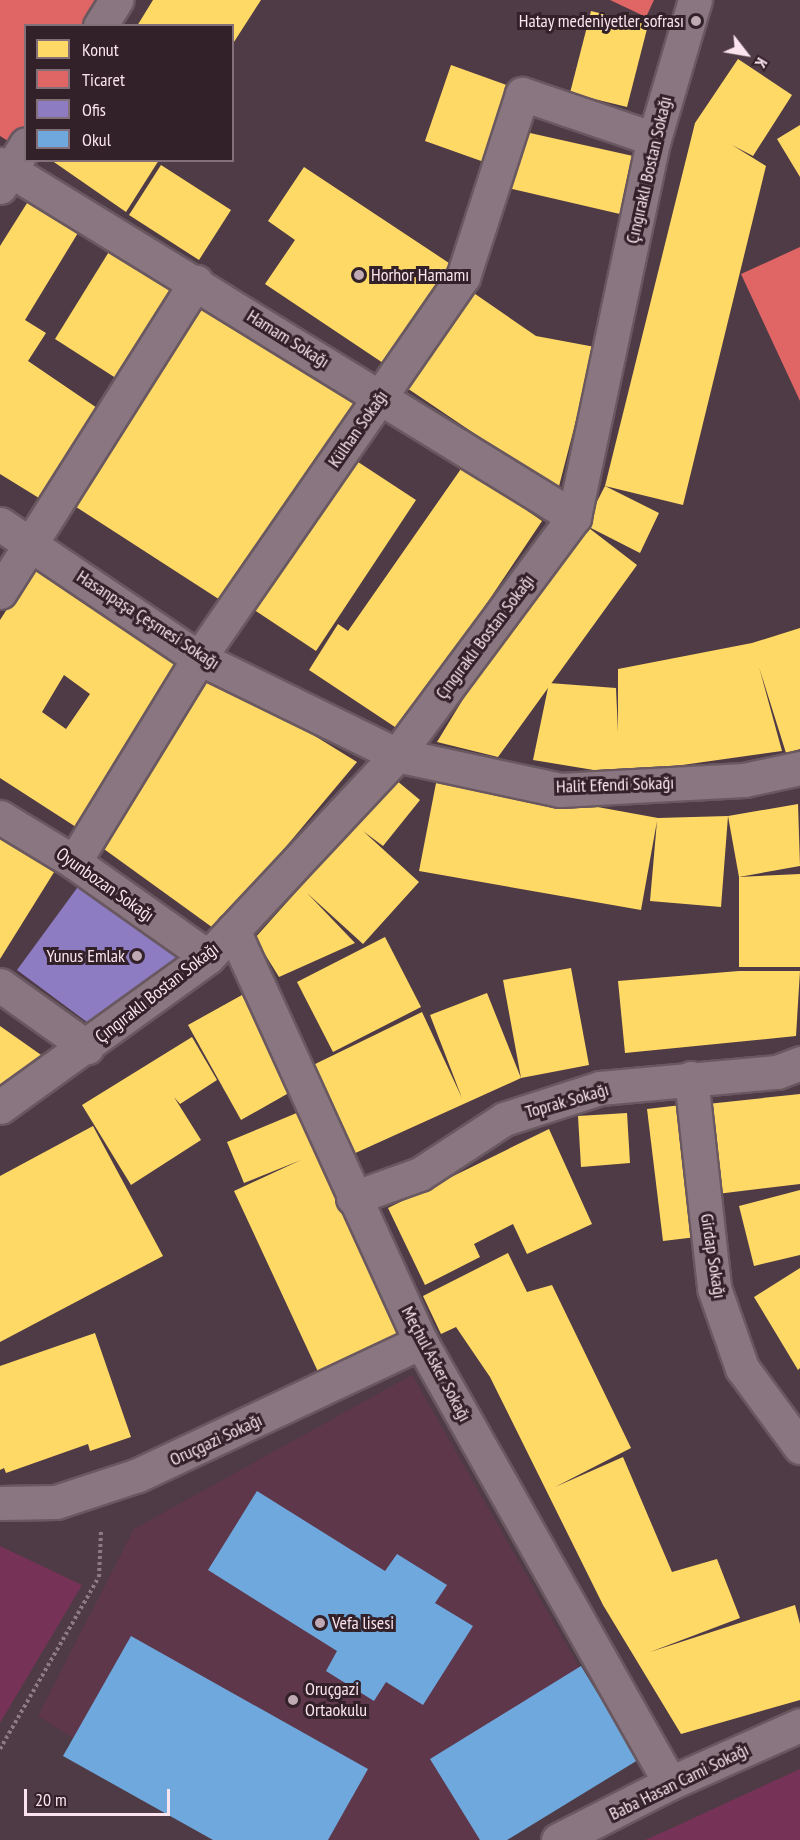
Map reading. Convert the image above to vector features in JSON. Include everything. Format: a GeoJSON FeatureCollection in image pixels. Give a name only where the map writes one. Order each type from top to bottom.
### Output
{"type":"FeatureCollection","features":[{"type":"Feature","properties":{"kind":"street"},"geometry":{"type":"LineString","coordinates":[[101,24],[116,0]]}},
{"type":"Feature","properties":{"kind":"street","name":"Çıngıraklı Bostan Sokağı"},"geometry":{"type":"LineString","coordinates":[[0,1107],[87,1047],[208,957],[397,756],[574,517],[654,140],[695,0]]}},
{"type":"Feature","properties":{"kind":"street","name":"Külhan Sokağı"},"geometry":{"type":"LineString","coordinates":[[74,862],[199,658],[463,277],[522,93],[654,140]]}},
{"type":"Feature","properties":{"kind":"street","name":"Hamam Sokağı"},"geometry":{"type":"LineString","coordinates":[[9,166],[574,517]]}},
{"type":"Feature","properties":{"kind":"street"},"geometry":{"type":"LineString","coordinates":[[0,592],[196,282]]}},
{"type":"Feature","properties":{"kind":"street","name":"Hasanpaşa Çeşmesi Sokağı"},"geometry":{"type":"LineString","coordinates":[[0,524],[31,542],[199,658],[397,756]]}},
{"type":"Feature","properties":{"kind":"street","name":"Halit Efendi Sokağı"},"geometry":{"type":"LineString","coordinates":[[397,756],[560,790],[744,780],[800,768]]}},
{"type":"Feature","properties":{"kind":"street","name":"Oyunbozan Sokağı"},"geometry":{"type":"LineString","coordinates":[[0,818],[74,862],[208,957]]}},
{"type":"Feature","properties":{"kind":"street","name":"Meçhul Asker Sokağı"},"geometry":{"type":"LineString","coordinates":[[233,930],[353,1198],[421,1342],[670,1783]]}},
{"type":"Feature","properties":{"kind":"street"},"geometry":{"type":"LineString","coordinates":[[0,985],[87,1047]]}},
{"type":"Feature","properties":{"kind":"street","name":"Toprak Sokağı"},"geometry":{"type":"LineString","coordinates":[[353,1198],[420,1174],[504,1119],[600,1088],[777,1072],[800,1063]]}},
{"type":"Feature","properties":{"kind":"street","name":"Girdap Sokağı"},"geometry":{"type":"LineString","coordinates":[[691,1078],[714,1288],[742,1368],[800,1447]]}},
{"type":"Feature","properties":{"kind":"street","name":"Oruçgazi Sokağı"},"geometry":{"type":"LineString","coordinates":[[0,1503],[56,1502],[138,1475],[421,1342]]}},
{"type":"Feature","properties":{"kind":"street","name":"Baba Hasan Cami Sokağı"},"geometry":{"type":"LineString","coordinates":[[558,1840],[670,1783],[800,1725]]}},
{"type":"Feature","properties":{"kind":"path"},"geometry":{"type":"LineString","coordinates":[[0,1749],[99,1577]]}},
{"type":"Feature","properties":{"kind":"shaded area","name":"Vefa lisesi"},"geometry":{"type":"Polygon","coordinates":[[[412,1375],[633,1761],[487,1840],[235,1840],[38,1716],[134,1529],[412,1375]]]}},
{"type":"Feature","properties":{"kind":"shaded area"},"geometry":{"type":"Polygon","coordinates":[[[0,1546],[82,1585],[0,1723],[0,1546]]]}},
{"type":"Feature","properties":{"kind":"shaded area"},"geometry":{"type":"Polygon","coordinates":[[[800,1769],[800,1840],[645,1840],[672,1828],[800,1769]]]}},
{"type":"Feature","properties":{"kind":"building: Konut"},"geometry":{"type":"Polygon","coordinates":[[[153,0],[261,0],[234,42],[234,24],[138,24],[153,0]]]}},
{"type":"Feature","properties":{"kind":"building: Konut"},"geometry":{"type":"Polygon","coordinates":[[[591,11],[648,25],[627,107],[570,93],[591,11]]]}},
{"type":"Feature","properties":{"kind":"building: Konut"},"geometry":{"type":"Polygon","coordinates":[[[738,59],[792,95],[753,156],[732,145],[766,166],[683,505],[605,486],[695,123],[738,59]]]}},
{"type":"Feature","properties":{"kind":"building: Konut"},"geometry":{"type":"Polygon","coordinates":[[[451,65],[512,87],[484,162],[425,141],[451,65]]]}},
{"type":"Feature","properties":{"kind":"building: Konut"},"geometry":{"type":"Polygon","coordinates":[[[800,125],[800,177],[777,139],[800,125]]]}},
{"type":"Feature","properties":{"kind":"building: Konut"},"geometry":{"type":"Polygon","coordinates":[[[521,131],[633,156],[620,214],[508,188],[521,131]]]}},
{"type":"Feature","properties":{"kind":"building: Konut"},"geometry":{"type":"Polygon","coordinates":[[[54,162],[158,162],[126,212],[54,162]]]}},
{"type":"Feature","properties":{"kind":"building: Konut"},"geometry":{"type":"Polygon","coordinates":[[[161,165],[231,210],[199,260],[129,215],[161,165]]]}},
{"type":"Feature","properties":{"kind":"building: Konut","name":"Horhor Hamamı"},"geometry":{"type":"Polygon","coordinates":[[[304,167],[452,265],[386,365],[265,284],[295,240],[268,221],[304,167]]]}},
{"type":"Feature","properties":{"kind":"building: Konut"},"geometry":{"type":"Polygon","coordinates":[[[34,192],[84,223],[25,320],[46,333],[28,361],[103,412],[47,503],[0,474],[0,246],[34,192]]]}},
{"type":"Feature","properties":{"kind":"building: Konut"},"geometry":{"type":"Polygon","coordinates":[[[115,242],[183,285],[122,382],[55,339],[115,242]]]}},
{"type":"Feature","properties":{"kind":"building: Konut"},"geometry":{"type":"Polygon","coordinates":[[[465,287],[536,336],[595,347],[558,490],[401,384],[465,287]]]}},
{"type":"Feature","properties":{"kind":"building: Konut"},"geometry":{"type":"Polygon","coordinates":[[[202,298],[362,401],[231,607],[70,503],[202,298]]]}},
{"type":"Feature","properties":{"kind":"building: Konut"},"geometry":{"type":"Polygon","coordinates":[[[352,458],[416,500],[316,651],[253,609],[352,458]]]}},
{"type":"Feature","properties":{"kind":"building: Konut"},"geometry":{"type":"Polygon","coordinates":[[[463,466],[542,521],[401,731],[309,670],[338,624],[348,631],[463,466]]]}},
{"type":"Feature","properties":{"kind":"building: Konut"},"geometry":{"type":"Polygon","coordinates":[[[605,486],[659,513],[640,553],[585,525],[605,486]]]}},
{"type":"Feature","properties":{"kind":"building: Konut"},"geometry":{"type":"Polygon","coordinates":[[[585,525],[637,565],[498,757],[437,742],[496,645],[585,525]]]}},
{"type":"Feature","properties":{"kind":"building: Konut"},"geometry":{"type":"Polygon","coordinates":[[[38,561],[185,655],[76,827],[0,778],[0,620],[38,561]],[[64,675],[42,712],[66,729],[90,694],[64,675]]]}},
{"type":"Feature","properties":{"kind":"building: Konut"},"geometry":{"type":"Polygon","coordinates":[[[800,628],[800,749],[786,753],[759,667],[782,751],[618,774],[533,760],[549,683],[616,688],[618,732],[618,669],[752,643],[800,628]]]}},
{"type":"Feature","properties":{"kind":"building: Konut"},"geometry":{"type":"Polygon","coordinates":[[[206,669],[357,762],[216,930],[97,844],[206,669]]]}},
{"type":"Feature","properties":{"kind":"building: Konut"},"geometry":{"type":"Polygon","coordinates":[[[437,778],[658,818],[728,816],[721,907],[650,901],[657,821],[641,910],[419,871],[437,778]]]}},
{"type":"Feature","properties":{"kind":"building: Konut"},"geometry":{"type":"Polygon","coordinates":[[[396,780],[420,800],[383,846],[363,831],[419,882],[363,944],[307,893],[355,943],[279,977],[255,938],[396,780]]]}},
{"type":"Feature","properties":{"kind":"building: Konut"},"geometry":{"type":"Polygon","coordinates":[[[798,804],[800,866],[739,877],[728,816],[798,804]]]}},
{"type":"Feature","properties":{"kind":"building: Konut"},"geometry":{"type":"Polygon","coordinates":[[[0,835],[56,869],[0,959],[0,835]]]}},
{"type":"Feature","properties":{"kind":"building: Konut"},"geometry":{"type":"Polygon","coordinates":[[[800,874],[800,967],[739,967],[739,877],[800,874]]]}},
{"type":"Feature","properties":{"kind":"building: Konut"},"geometry":{"type":"Polygon","coordinates":[[[385,937],[421,1007],[333,1052],[297,982],[385,937]]]}},
{"type":"Feature","properties":{"kind":"building: Konut"},"geometry":{"type":"Polygon","coordinates":[[[571,968],[589,1065],[521,1078],[503,980],[571,968]]]}},
{"type":"Feature","properties":{"kind":"building: Konut"},"geometry":{"type":"Polygon","coordinates":[[[739,971],[800,971],[796,1036],[625,1053],[618,981],[739,971]]]}},
{"type":"Feature","properties":{"kind":"building: Konut"},"geometry":{"type":"Polygon","coordinates":[[[487,993],[521,1078],[351,1155],[309,1067],[422,1012],[462,1098],[430,1015],[487,993]]]}},
{"type":"Feature","properties":{"kind":"building: Konut"},"geometry":{"type":"Polygon","coordinates":[[[242,995],[294,1090],[241,1120],[188,1025],[242,995]]]}},
{"type":"Feature","properties":{"kind":"building: Konut"},"geometry":{"type":"Polygon","coordinates":[[[0,1026],[44,1057],[0,1089],[0,1026]]]}},
{"type":"Feature","properties":{"kind":"building: Konut"},"geometry":{"type":"Polygon","coordinates":[[[192,1037],[217,1080],[180,1104],[174,1097],[201,1140],[131,1185],[82,1105],[192,1037]]]}},
{"type":"Feature","properties":{"kind":"building: Konut"},"geometry":{"type":"Polygon","coordinates":[[[800,1094],[800,1184],[709,1195],[698,1105],[800,1094]]]}},
{"type":"Feature","properties":{"kind":"building: Konut"},"geometry":{"type":"Polygon","coordinates":[[[690,1104],[705,1236],[663,1241],[647,1109],[690,1104]]]}},
{"type":"Feature","properties":{"kind":"building: Konut"},"geometry":{"type":"Polygon","coordinates":[[[299,1112],[403,1338],[320,1376],[234,1191],[301,1160],[244,1183],[227,1142],[299,1112]]]}},
{"type":"Feature","properties":{"kind":"building: Konut"},"geometry":{"type":"Polygon","coordinates":[[[627,1113],[630,1163],[581,1167],[578,1116],[627,1113]]]}},
{"type":"Feature","properties":{"kind":"building: Konut"},"geometry":{"type":"Polygon","coordinates":[[[93,1126],[163,1256],[0,1342],[0,1176],[93,1126]]]}},
{"type":"Feature","properties":{"kind":"building: Konut"},"geometry":{"type":"Polygon","coordinates":[[[549,1129],[592,1224],[527,1254],[513,1224],[474,1244],[480,1257],[425,1285],[388,1208],[549,1129]]]}},
{"type":"Feature","properties":{"kind":"building: Konut"},"geometry":{"type":"Polygon","coordinates":[[[800,1190],[800,1255],[754,1266],[739,1206],[800,1190]]]}},
{"type":"Feature","properties":{"kind":"building: Konut"},"geometry":{"type":"Polygon","coordinates":[[[508,1253],[527,1292],[552,1285],[631,1448],[555,1487],[623,1457],[672,1572],[717,1559],[740,1618],[650,1652],[795,1605],[800,1624],[800,1700],[681,1734],[603,1605],[490,1377],[456,1327],[441,1334],[423,1296],[508,1253]]]}},
{"type":"Feature","properties":{"kind":"building: Konut"},"geometry":{"type":"Polygon","coordinates":[[[800,1268],[800,1368],[798,1370],[754,1297],[800,1268]]]}},
{"type":"Feature","properties":{"kind":"building: Konut"},"geometry":{"type":"Polygon","coordinates":[[[95,1333],[131,1437],[90,1451],[88,1444],[6,1473],[4,1468],[0,1470],[0,1366],[95,1333]]]}},
{"type":"Feature","properties":{"kind":"building: Ticaret"},"geometry":{"type":"Polygon","coordinates":[[[0,0],[101,0],[86,24],[24,24],[24,127],[13,144],[0,136],[0,0]]]}},
{"type":"Feature","properties":{"kind":"building: Ticaret"},"geometry":{"type":"Polygon","coordinates":[[[610,0],[654,0],[646,17],[610,0]]]}},
{"type":"Feature","properties":{"kind":"building: Ticaret"},"geometry":{"type":"Polygon","coordinates":[[[800,247],[800,401],[741,274],[800,247]]]}},
{"type":"Feature","properties":{"kind":"building: Ofis"},"geometry":{"type":"Polygon","coordinates":[[[80,884],[183,955],[95,1028],[17,970],[80,884]]]}},
{"type":"Feature","properties":{"kind":"building: Okul"},"geometry":{"type":"Polygon","coordinates":[[[257,1491],[385,1571],[397,1554],[447,1585],[435,1603],[473,1626],[423,1705],[386,1682],[374,1701],[326,1671],[337,1651],[208,1570],[257,1491]]]}},
{"type":"Feature","properties":{"kind":"building: Okul"},"geometry":{"type":"Polygon","coordinates":[[[131,1636],[368,1769],[328,1840],[213,1840],[63,1756],[131,1636]]]}},
{"type":"Feature","properties":{"kind":"building: Okul"},"geometry":{"type":"Polygon","coordinates":[[[581,1666],[638,1760],[507,1840],[480,1840],[430,1759],[581,1666]]]}},
{"type":"Feature","properties":{"kind":"place","name":"Hatay medeniyetler sofrası"},"geometry":{"type":"Point","coordinates":[696,21]}},
{"type":"Feature","properties":{"kind":"place","name":"Horhor Hamamı"},"geometry":{"type":"Point","coordinates":[359,275]}},
{"type":"Feature","properties":{"kind":"place","name":"Yunus Emlak"},"geometry":{"type":"Point","coordinates":[137,956]}},
{"type":"Feature","properties":{"kind":"place","name":"Vefa lisesi"},"geometry":{"type":"Point","coordinates":[320,1623]}},
{"type":"Feature","properties":{"kind":"place","name":"Oruçgazi Ortaokulu"},"geometry":{"type":"Point","coordinates":[293,1700]}}]}
